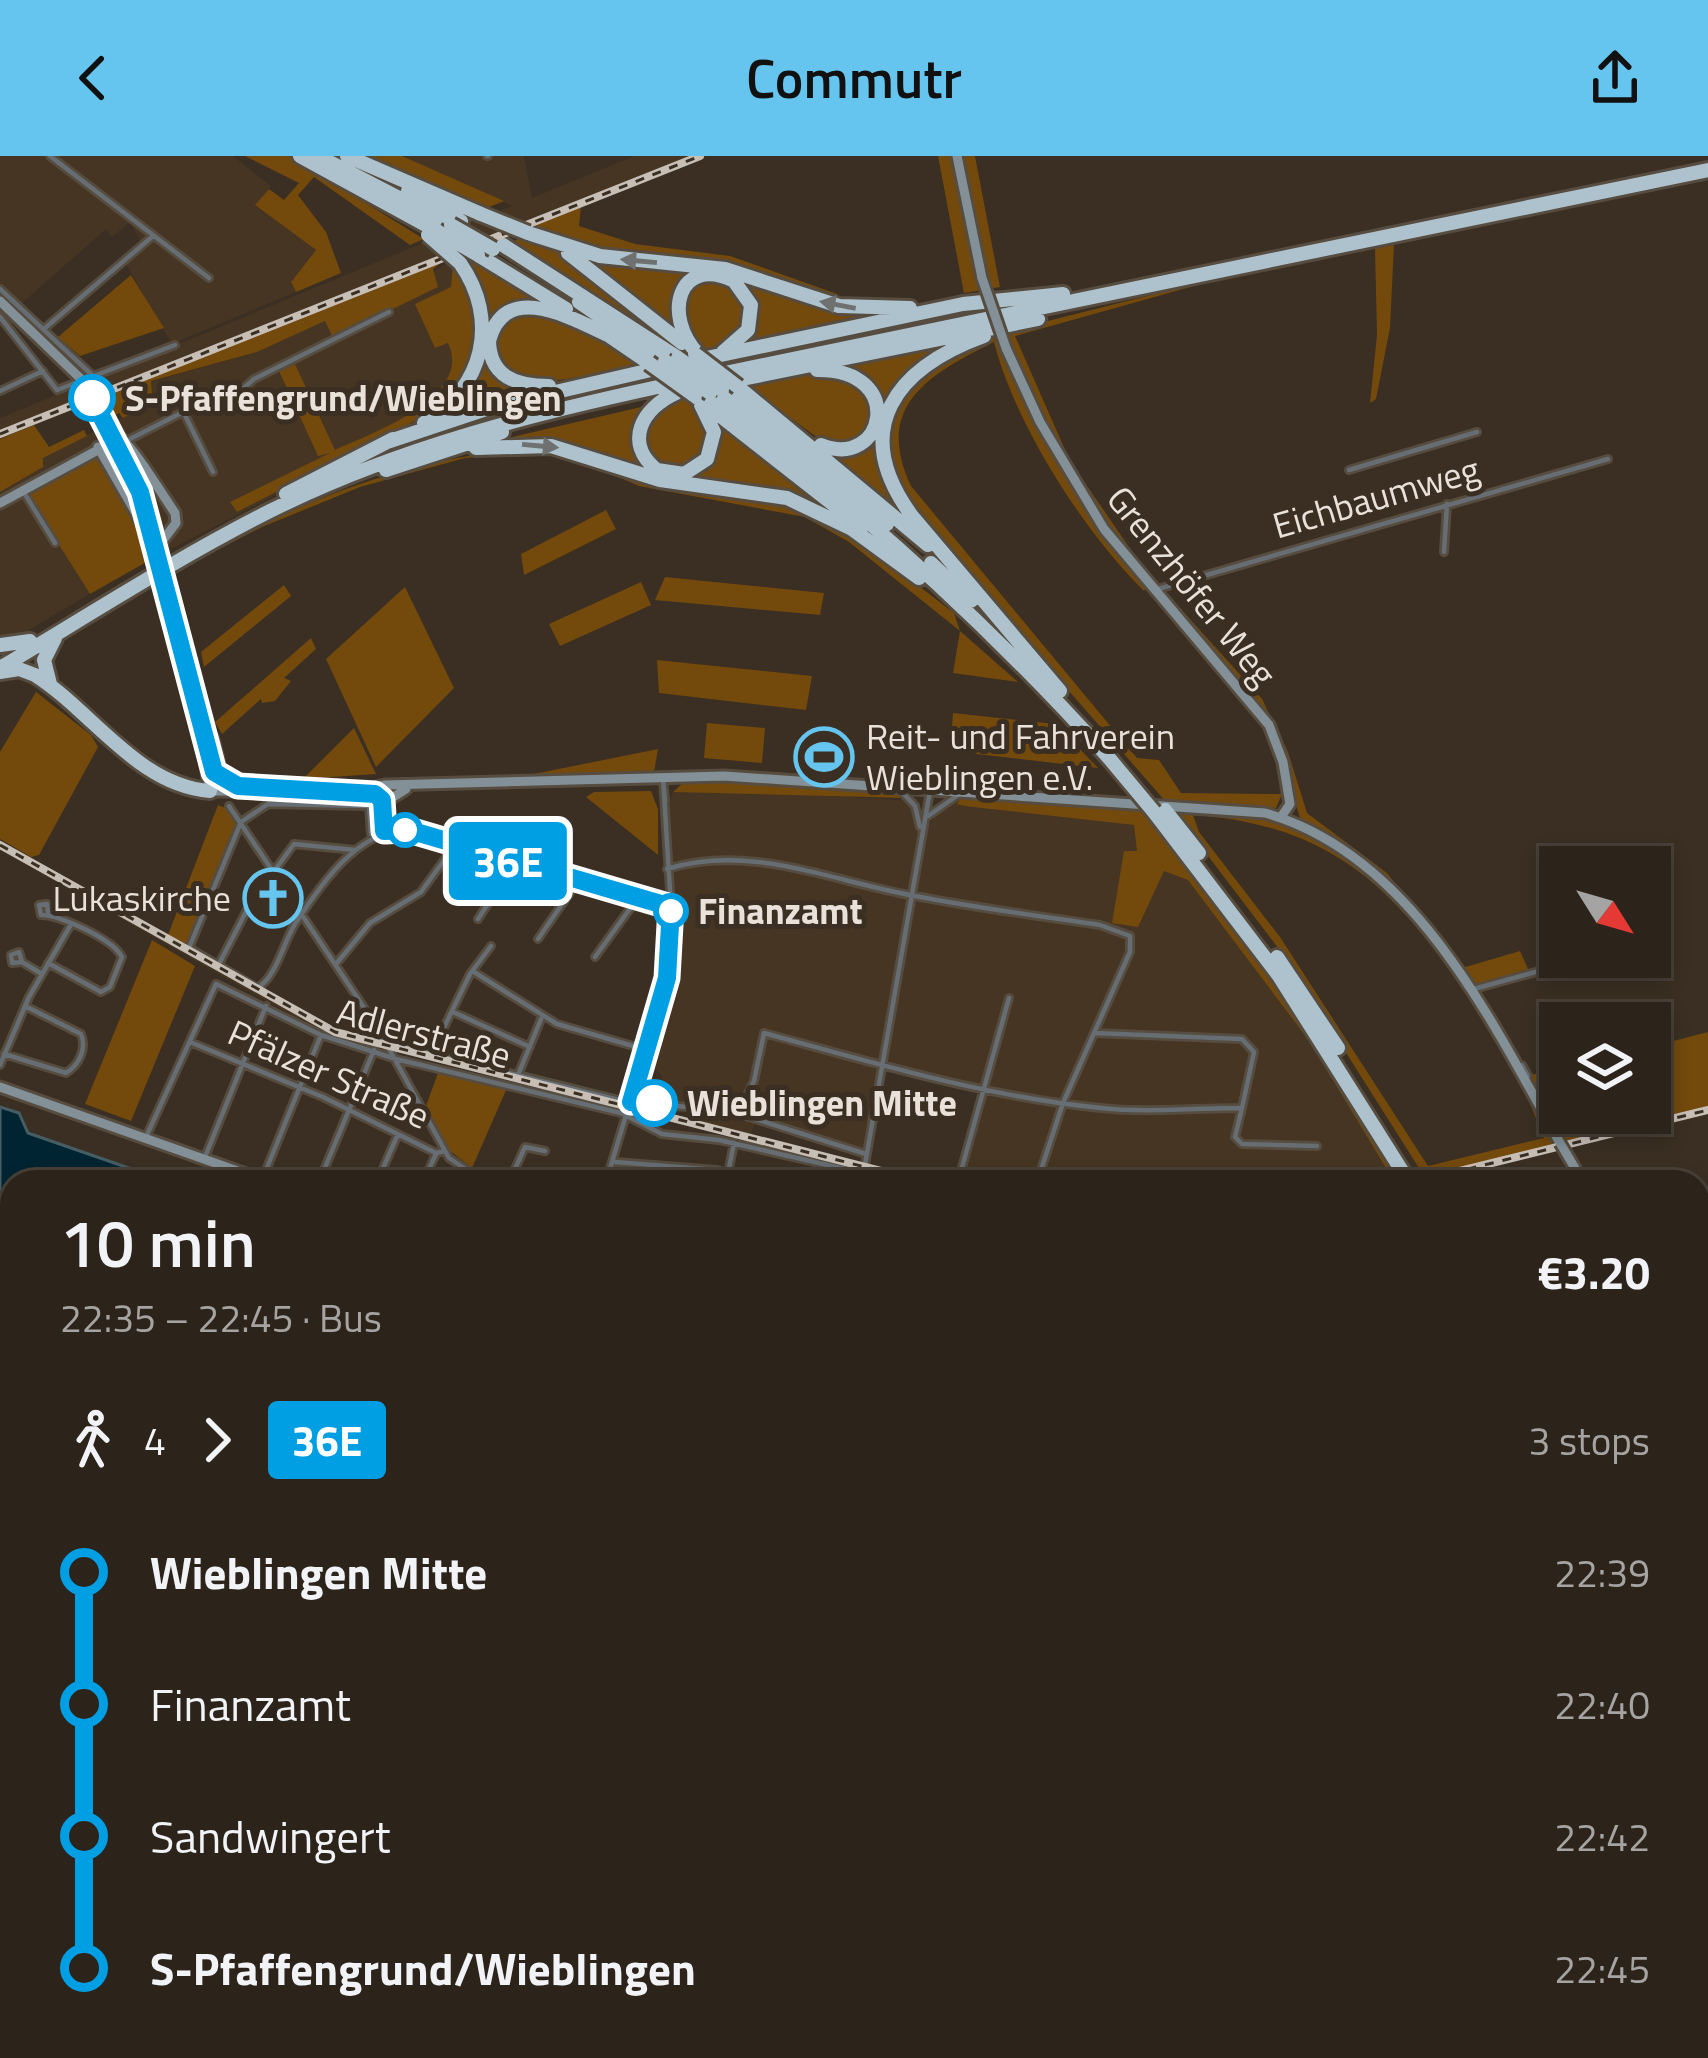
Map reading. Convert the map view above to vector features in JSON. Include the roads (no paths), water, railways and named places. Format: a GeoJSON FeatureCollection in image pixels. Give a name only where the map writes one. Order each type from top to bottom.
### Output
{"type":"FeatureCollection","features":[{"type":"Feature","properties":{"kind":"highway"},"geometry":{"type":"LineString","coordinates":[[300,156],[386,205],[491,250],[664,361],[1020,663]]}},
{"type":"Feature","properties":{"kind":"highway"},"geometry":{"type":"LineString","coordinates":[[318,156],[491,250],[610,336]]}},
{"type":"Feature","properties":{"kind":"highway"},"geometry":{"type":"LineString","coordinates":[[0,659],[286,494],[442,412],[463,391],[477,365],[481,310],[444,228],[342,156]]}},
{"type":"Feature","properties":{"kind":"highway"},"geometry":{"type":"LineString","coordinates":[[342,156],[530,234],[600,256],[725,269],[838,306],[963,304],[1063,294]]}},
{"type":"Feature","properties":{"kind":"highway"},"geometry":{"type":"LineString","coordinates":[[286,494],[419,440],[557,400],[1708,160]]}},
{"type":"Feature","properties":{"kind":"highway"},"geometry":{"type":"LineString","coordinates":[[0,670],[179,556],[312,492],[405,454],[547,411],[1708,170]]}},
{"type":"Feature","properties":{"kind":"highway"},"geometry":{"type":"LineString","coordinates":[[530,234],[600,273],[702,357]]}},
{"type":"Feature","properties":{"kind":"highway"},"geometry":{"type":"LineString","coordinates":[[702,357],[733,347],[750,324],[750,299],[729,278],[697,278],[679,297],[678,326],[702,357],[702,392],[712,422],[712,449],[694,470],[667,474],[648,463],[638,437],[648,411],[702,392],[770,374],[1038,319]]}},
{"type":"Feature","properties":{"kind":"highway"},"geometry":{"type":"LineString","coordinates":[[1131,289],[925,362],[902,385],[886,420],[884,460],[892,485],[1294,981],[1407,1170]]}},
{"type":"Feature","properties":{"kind":"highway"},"geometry":{"type":"LineString","coordinates":[[390,441],[584,383],[963,304]]}},
{"type":"Feature","properties":{"kind":"highway"},"geometry":{"type":"LineString","coordinates":[[584,383],[536,386],[507,378],[491,358],[492,329],[508,312],[534,307],[664,361],[893,541],[1114,758]]}},
{"type":"Feature","properties":{"kind":"highway"},"geometry":{"type":"LineString","coordinates":[[312,492],[549,419],[702,392],[789,426],[826,448],[848,449],[874,428],[877,400],[868,386],[840,372],[770,374]]}},
{"type":"Feature","properties":{"kind":"highway"},"geometry":{"type":"LineString","coordinates":[[702,392],[890,526],[1060,691]]}},
{"type":"Feature","properties":{"kind":"highway"},"geometry":{"type":"LineString","coordinates":[[789,426],[984,598]]}},
{"type":"Feature","properties":{"kind":"highway"},"geometry":{"type":"LineString","coordinates":[[424,458],[485,446],[551,446],[661,480],[787,498],[852,529],[919,578]]}},
{"type":"Feature","properties":{"kind":"highway"},"geometry":{"type":"LineString","coordinates":[[46,680],[46,653],[64,630]]}},
{"type":"Feature","properties":{"kind":"highway"},"geometry":{"type":"LineString","coordinates":[[0,646],[30,641]]}},
{"type":"Feature","properties":{"kind":"highway"},"geometry":{"type":"LineString","coordinates":[[0,670],[19,669],[46,680],[178,787],[210,779]]}},
{"type":"Feature","properties":{"kind":"main road","name":"Grenzhöfer Weg"},"geometry":{"type":"LineString","coordinates":[[957,156],[982,278],[1006,348],[1067,472],[1156,590],[1257,707],[1277,744],[1286,782],[1281,818]]}},
{"type":"Feature","properties":{"kind":"main road"},"geometry":{"type":"LineString","coordinates":[[0,301],[88,379],[103,419],[175,513],[176,523],[157,549]]}},
{"type":"Feature","properties":{"kind":"main road"},"geometry":{"type":"LineString","coordinates":[[0,503],[113,439],[123,443]]}},
{"type":"Feature","properties":{"kind":"main road"},"geometry":{"type":"LineString","coordinates":[[123,443],[167,585],[210,779]]}},
{"type":"Feature","properties":{"kind":"main road"},"geometry":{"type":"LineString","coordinates":[[98,447],[157,549]]}},
{"type":"Feature","properties":{"kind":"main road"},"geometry":{"type":"LineString","coordinates":[[150,527],[168,526],[175,513]]}},
{"type":"Feature","properties":{"kind":"main road"},"geometry":{"type":"LineString","coordinates":[[150,527],[166,534]]}},
{"type":"Feature","properties":{"kind":"main road"},"geometry":{"type":"LineString","coordinates":[[210,779],[238,786],[386,795],[408,788],[683,777],[890,786],[958,795],[1265,813],[1308,829],[1361,862],[1393,891],[1471,990],[1575,1170]]}},
{"type":"Feature","properties":{"kind":"main road"},"geometry":{"type":"LineString","coordinates":[[210,779],[308,791]]}},
{"type":"Feature","properties":{"kind":"main road"},"geometry":{"type":"LineString","coordinates":[[1265,813],[1286,804],[1308,829]]}},
{"type":"Feature","properties":{"kind":"main road"},"geometry":{"type":"LineString","coordinates":[[0,1087],[236,1170]]}},
{"type":"Feature","properties":{"kind":"street"},"geometry":{"type":"LineString","coordinates":[[50,156],[208,278]]}},
{"type":"Feature","properties":{"kind":"street"},"geometry":{"type":"LineString","coordinates":[[45,328],[153,236]]}},
{"type":"Feature","properties":{"kind":"street"},"geometry":{"type":"LineString","coordinates":[[0,289],[45,328],[88,379]]}},
{"type":"Feature","properties":{"kind":"street"},"geometry":{"type":"LineString","coordinates":[[123,443],[184,411],[221,404],[254,380],[389,312]]}},
{"type":"Feature","properties":{"kind":"street"},"geometry":{"type":"LineString","coordinates":[[0,317],[57,390],[175,345]]}},
{"type":"Feature","properties":{"kind":"street"},"geometry":{"type":"LineString","coordinates":[[0,391],[43,371]]}},
{"type":"Feature","properties":{"kind":"street"},"geometry":{"type":"LineString","coordinates":[[184,411],[213,472]]}},
{"type":"Feature","properties":{"kind":"street"},"geometry":{"type":"LineString","coordinates":[[1349,470],[1477,432]]}},
{"type":"Feature","properties":{"kind":"street","name":"Eichbaumweg"},"geometry":{"type":"LineString","coordinates":[[1156,590],[1608,459]]}},
{"type":"Feature","properties":{"kind":"street"},"geometry":{"type":"LineString","coordinates":[[23,491],[55,542]]}},
{"type":"Feature","properties":{"kind":"street"},"geometry":{"type":"LineString","coordinates":[[1444,552],[1447,503]]}},
{"type":"Feature","properties":{"kind":"street"},"geometry":{"type":"LineString","coordinates":[[204,744],[215,737],[210,779]]}},
{"type":"Feature","properties":{"kind":"street"},"geometry":{"type":"LineString","coordinates":[[664,794],[683,777]]}},
{"type":"Feature","properties":{"kind":"street"},"geometry":{"type":"LineString","coordinates":[[610,1170],[667,978],[671,907],[663,778]]}},
{"type":"Feature","properties":{"kind":"street"},"geometry":{"type":"LineString","coordinates":[[640,779],[664,794]]}},
{"type":"Feature","properties":{"kind":"street"},"geometry":{"type":"LineString","coordinates":[[890,786],[908,796],[922,818]]}},
{"type":"Feature","properties":{"kind":"street"},"geometry":{"type":"LineString","coordinates":[[864,1170],[930,791]]}},
{"type":"Feature","properties":{"kind":"street"},"geometry":{"type":"LineString","coordinates":[[386,795],[387,831]]}},
{"type":"Feature","properties":{"kind":"street"},"geometry":{"type":"LineString","coordinates":[[922,818],[958,795]]}},
{"type":"Feature","properties":{"kind":"street"},"geometry":{"type":"LineString","coordinates":[[229,806],[388,1044],[445,1151],[468,1170]]}},
{"type":"Feature","properties":{"kind":"street"},"geometry":{"type":"LineString","coordinates":[[373,836],[369,806],[263,807],[241,822],[189,948],[263,986],[303,914],[355,850],[387,831],[409,830],[671,907]]}},
{"type":"Feature","properties":{"kind":"street"},"geometry":{"type":"LineString","coordinates":[[219,965],[250,904],[296,843],[355,850]]}},
{"type":"Feature","properties":{"kind":"street"},"geometry":{"type":"LineString","coordinates":[[336,964],[370,923],[421,892],[454,845]]}},
{"type":"Feature","properties":{"kind":"street"},"geometry":{"type":"LineString","coordinates":[[667,869],[712,862],[773,863],[910,896],[1100,925],[1130,936],[1130,952],[1063,1103],[1041,1170]]}},
{"type":"Feature","properties":{"kind":"street"},"geometry":{"type":"LineString","coordinates":[[478,919],[515,863]]}},
{"type":"Feature","properties":{"kind":"street"},"geometry":{"type":"LineString","coordinates":[[538,939],[578,880]]}},
{"type":"Feature","properties":{"kind":"street"},"geometry":{"type":"LineString","coordinates":[[595,957],[638,899]]}},
{"type":"Feature","properties":{"kind":"street"},"geometry":{"type":"LineString","coordinates":[[48,913],[118,948],[122,957],[110,988],[101,992],[48,963]]}},
{"type":"Feature","properties":{"kind":"street"},"geometry":{"type":"LineString","coordinates":[[0,1065],[10,1035],[70,926]]}},
{"type":"Feature","properties":{"kind":"street"},"geometry":{"type":"LineString","coordinates":[[431,1054],[491,946]]}},
{"type":"Feature","properties":{"kind":"street"},"geometry":{"type":"LineString","coordinates":[[22,962],[42,974]]}},
{"type":"Feature","properties":{"kind":"street"},"geometry":{"type":"LineString","coordinates":[[1528,1076],[1471,990],[1539,971]]}},
{"type":"Feature","properties":{"kind":"street"},"geometry":{"type":"LineString","coordinates":[[474,972],[542,1017],[647,1050]]}},
{"type":"Feature","properties":{"kind":"street","name":"Adlerstraße"},"geometry":{"type":"LineString","coordinates":[[190,1042],[216,984],[321,1035],[396,1059],[626,1117],[662,1134],[734,1143],[851,1170]]}},
{"type":"Feature","properties":{"kind":"street"},"geometry":{"type":"LineString","coordinates":[[961,1170],[1009,998]]}},
{"type":"Feature","properties":{"kind":"street"},"geometry":{"type":"LineString","coordinates":[[4,1054],[66,1073],[76,1067],[85,1044],[82,1034],[25,1006]]}},
{"type":"Feature","properties":{"kind":"street"},"geometry":{"type":"LineString","coordinates":[[204,1158],[266,1006]]}},
{"type":"Feature","properties":{"kind":"street"},"geometry":{"type":"LineString","coordinates":[[452,1011],[530,1047]]}},
{"type":"Feature","properties":{"kind":"street"},"geometry":{"type":"LineString","coordinates":[[518,1075],[542,1017]]}},
{"type":"Feature","properties":{"kind":"street"},"geometry":{"type":"LineString","coordinates":[[0,1032],[10,1035]]}},
{"type":"Feature","properties":{"kind":"street"},"geometry":{"type":"LineString","coordinates":[[1094,1034],[1148,1032],[1246,1041],[1254,1052],[1235,1137],[1242,1144],[1317,1146]]}},
{"type":"Feature","properties":{"kind":"street"},"geometry":{"type":"LineString","coordinates":[[738,1114],[754,1081],[764,1033],[880,1066],[1063,1103],[1127,1109],[1241,1108]]}},
{"type":"Feature","properties":{"kind":"street"},"geometry":{"type":"LineString","coordinates":[[270,1170],[321,1035]]}},
{"type":"Feature","properties":{"kind":"street"},"geometry":{"type":"LineString","coordinates":[[146,1137],[190,1042]]}},
{"type":"Feature","properties":{"kind":"street","name":"Pfälzer Straße"},"geometry":{"type":"LineString","coordinates":[[190,1042],[300,1087],[436,1153],[445,1151]]}},
{"type":"Feature","properties":{"kind":"street","name":"Adlerstraße"},"geometry":{"type":"LineString","coordinates":[[388,1044],[631,1102],[738,1114],[866,1154]]}},
{"type":"Feature","properties":{"kind":"street"},"geometry":{"type":"LineString","coordinates":[[324,1170],[374,1050]]}},
{"type":"Feature","properties":{"kind":"street"},"geometry":{"type":"LineString","coordinates":[[382,1170],[398,1134]]}},
{"type":"Feature","properties":{"kind":"street"},"geometry":{"type":"LineString","coordinates":[[729,1170],[734,1143]]}},
{"type":"Feature","properties":{"kind":"street"},"geometry":{"type":"LineString","coordinates":[[514,1170],[525,1147],[545,1151]]}},
{"type":"Feature","properties":{"kind":"street"},"geometry":{"type":"LineString","coordinates":[[428,1170],[436,1153]]}},
{"type":"Feature","properties":{"kind":"street"},"geometry":{"type":"LineString","coordinates":[[613,1162],[705,1170]]}},
{"type":"Feature","properties":{"kind":"water"},"geometry":{"type":"Polygon","coordinates":[[[0,1107],[19,1113],[28,1133],[134,1170],[0,1170],[0,1107]]]}},
{"type":"Feature","properties":{"kind":"railway"},"geometry":{"type":"LineString","coordinates":[[0,434],[700,156]]}},
{"type":"Feature","properties":{"kind":"railway"},"geometry":{"type":"LineString","coordinates":[[0,845],[335,1032],[877,1170]]}},
{"type":"Feature","properties":{"kind":"railway"},"geometry":{"type":"LineString","coordinates":[[1464,1170],[1708,1110]]}},
{"type":"Feature","properties":{"kind":"place","name":"S-Pfaffengrund/Wieblingen"},"geometry":{"type":"Point","coordinates":[92,398]}},
{"type":"Feature","properties":{"kind":"place","name":"Reit- und Fahrverein Wieblingen e.V."},"geometry":{"type":"Point","coordinates":[824,757]}},
{"type":"Feature","properties":{"kind":"place","name":"Lukaskirche"},"geometry":{"type":"Point","coordinates":[273,898]}},
{"type":"Feature","properties":{"kind":"place","name":"Finanzamt"},"geometry":{"type":"Point","coordinates":[671,911]}},
{"type":"Feature","properties":{"kind":"place","name":"Wieblingen Mitte"},"geometry":{"type":"Point","coordinates":[654,1103]}}]}
